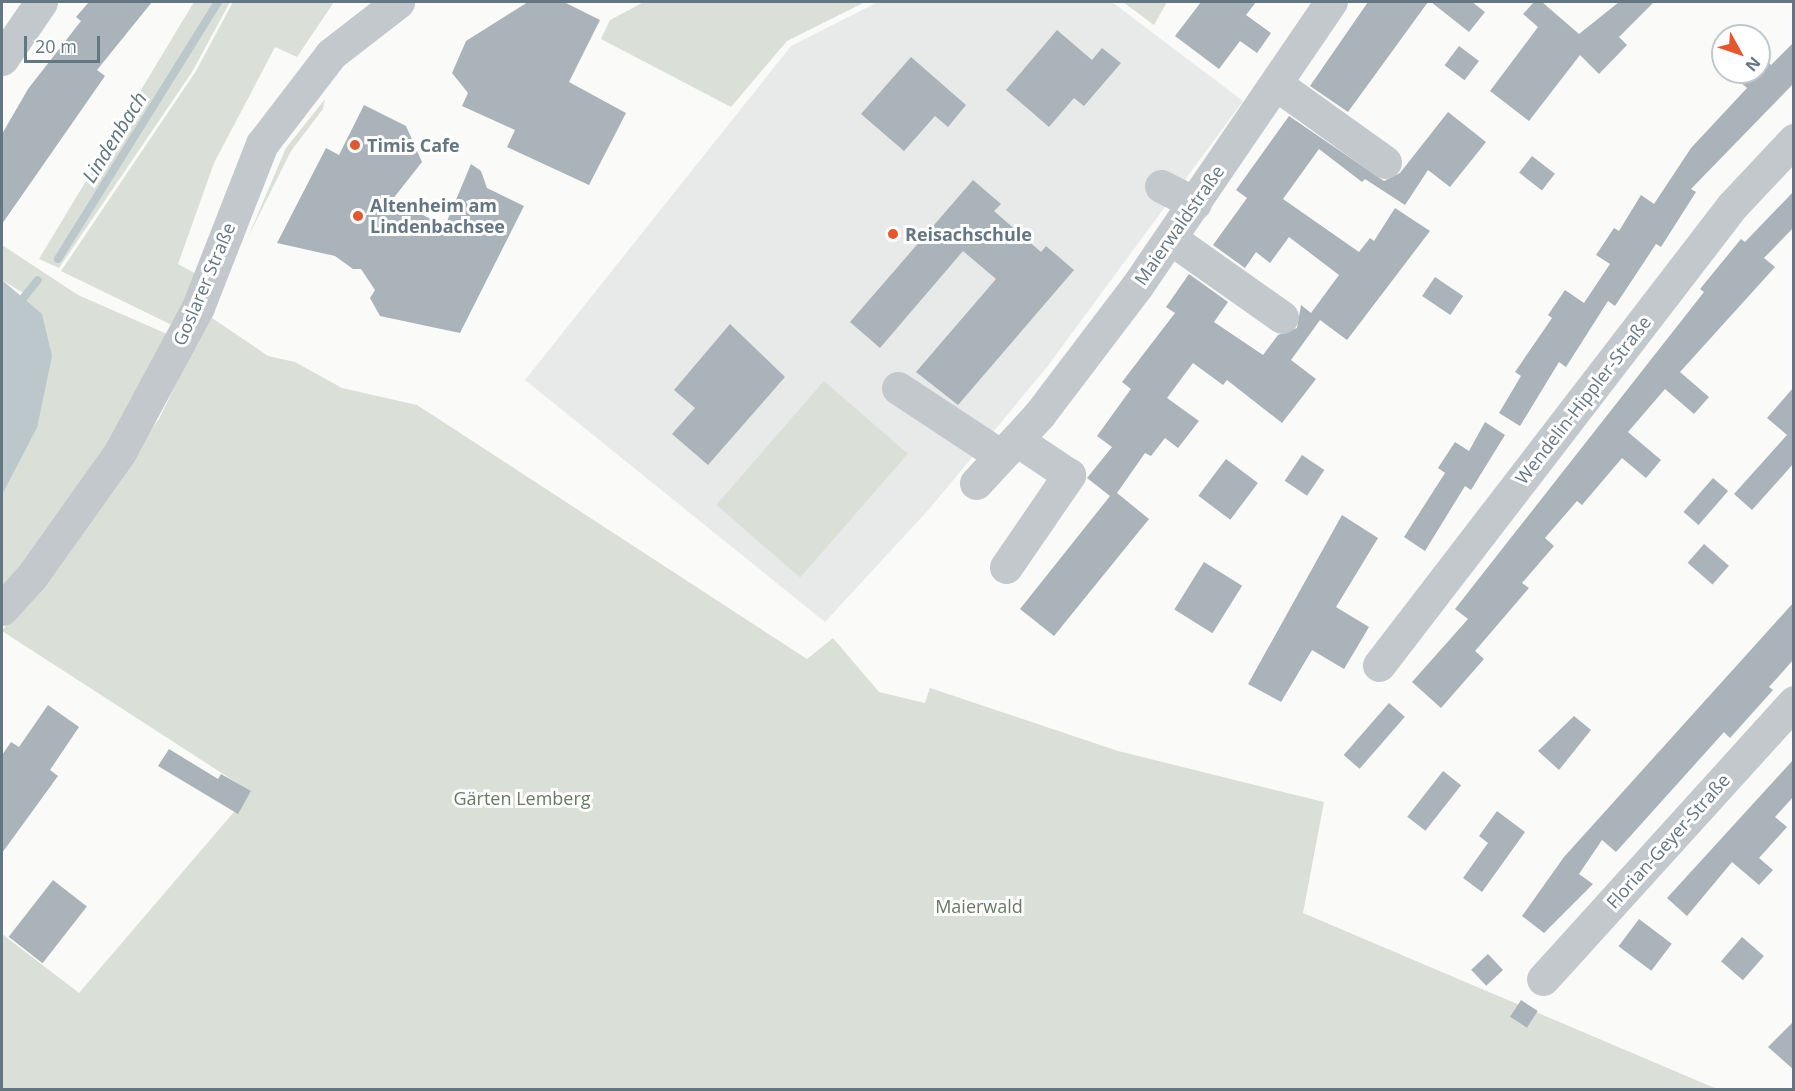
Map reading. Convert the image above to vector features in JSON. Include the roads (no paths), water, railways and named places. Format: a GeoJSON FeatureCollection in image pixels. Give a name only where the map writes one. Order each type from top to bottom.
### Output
{"type":"FeatureCollection","features":[{"type":"Feature","properties":{"kind":"street"},"geometry":{"type":"LineString","coordinates":[[2,59],[41,2]]}},
{"type":"Feature","properties":{"kind":"street","name":"Goslarer Straße"},"geometry":{"type":"LineString","coordinates":[[2,609],[32,576],[120,452],[198,307],[262,144],[363,12],[398,2]]}},
{"type":"Feature","properties":{"kind":"street","name":"Maierwaldstraße"},"geometry":{"type":"LineString","coordinates":[[976,483],[1009,448],[1170,238],[1331,2]]}},
{"type":"Feature","properties":{"kind":"street"},"geometry":{"type":"LineString","coordinates":[[1276,84],[1385,162]]}},
{"type":"Feature","properties":{"kind":"street","name":"Wendelin-Hippler-Straße"},"geometry":{"type":"LineString","coordinates":[[1379,665],[1732,206],[1794,140]]}},
{"type":"Feature","properties":{"kind":"street"},"geometry":{"type":"LineString","coordinates":[[1161,186],[1195,202]]}},
{"type":"Feature","properties":{"kind":"street"},"geometry":{"type":"LineString","coordinates":[[1170,238],[1282,317]]}},
{"type":"Feature","properties":{"kind":"street"},"geometry":{"type":"LineString","coordinates":[[898,388],[1009,448],[1070,476],[1006,567]]}},
{"type":"Feature","properties":{"kind":"street","name":"Florian-Geyer-Straße"},"geometry":{"type":"LineString","coordinates":[[1543,979],[1794,702]]}},
{"type":"Feature","properties":{"kind":"waterway","name":"Lindenbach"},"geometry":{"type":"LineString","coordinates":[[58,259],[218,2]]}},
{"type":"Feature","properties":{"kind":"waterway","name":"Lindenbach"},"geometry":{"type":"LineString","coordinates":[[20,302],[38,280]]}},
{"type":"Feature","properties":{"kind":"place","name":"Timis Cafe"},"geometry":{"type":"Point","coordinates":[355,145]}},
{"type":"Feature","properties":{"kind":"place","name":"Altenheim am Lindenbachsee"},"geometry":{"type":"Point","coordinates":[358,216]}},
{"type":"Feature","properties":{"kind":"place","name":"Reisachschule"},"geometry":{"type":"Point","coordinates":[893,234]}},
{"type":"Feature","properties":{"kind":"park label","name":"Gärten Lemberg"},"geometry":{"type":"Point","coordinates":[522,798]}},
{"type":"Feature","properties":{"kind":"park label","name":"Maierwald"},"geometry":{"type":"Point","coordinates":[979,906]}}]}
